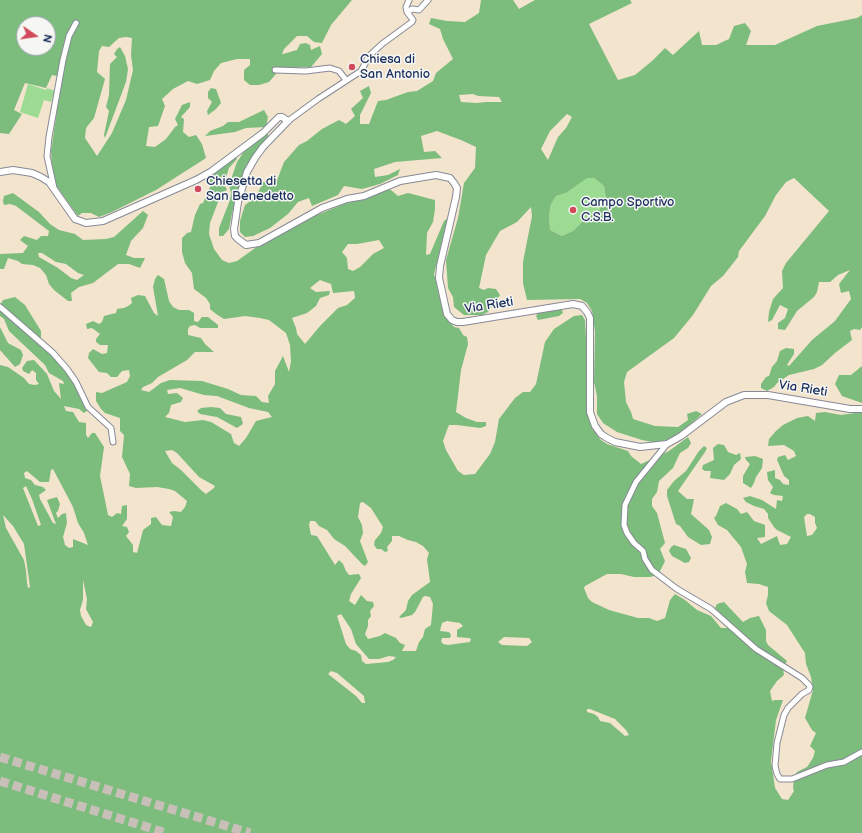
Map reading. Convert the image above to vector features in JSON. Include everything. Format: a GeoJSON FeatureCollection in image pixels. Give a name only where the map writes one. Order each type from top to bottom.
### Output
{"type":"FeatureCollection","features":[{"type":"Feature","properties":{"kind":"street"},"geometry":{"type":"LineString","coordinates":[[0,172],[13,170],[32,173],[49,182],[75,219],[86,223],[103,221],[196,180],[212,171],[263,133],[279,117],[282,117],[288,121],[361,71],[369,56],[382,44],[412,22],[413,20],[407,12],[406,7],[409,0]]}},
{"type":"Feature","properties":{"kind":"street"},"geometry":{"type":"LineString","coordinates":[[407,12],[412,9],[419,10],[428,0]]}},
{"type":"Feature","properties":{"kind":"street"},"geometry":{"type":"LineString","coordinates":[[54,189],[47,156],[63,60],[70,36],[76,23]]}},
{"type":"Feature","properties":{"kind":"street"},"geometry":{"type":"LineString","coordinates":[[276,70],[330,68],[339,71],[346,80]]}},
{"type":"Feature","properties":{"kind":"street","name":"Via Rieti"},"geometry":{"type":"LineString","coordinates":[[288,121],[271,137],[255,158],[247,172],[238,202],[234,229],[235,236],[238,240],[246,245],[258,243],[322,208],[364,196],[400,181],[436,174],[450,178],[457,188],[440,266],[439,278],[447,314],[452,320],[464,322],[573,304],[582,306],[590,318],[590,412],[601,434],[615,442],[640,447],[667,444],[681,436],[726,402],[744,395],[768,395],[862,409]]}},
{"type":"Feature","properties":{"kind":"street"},"geometry":{"type":"LineString","coordinates":[[0,307],[53,353],[67,369],[76,382],[88,407],[111,428],[113,442]]}},
{"type":"Feature","properties":{"kind":"street"},"geometry":{"type":"LineString","coordinates":[[667,444],[636,482],[625,505],[624,525],[627,533],[634,543],[643,551],[645,559],[652,570],[676,589],[710,609],[756,649],[802,678],[809,685],[810,687],[808,690],[788,708],[784,715],[775,754],[777,774],[780,778],[785,780],[792,779],[827,765],[844,762],[862,752]]}},
{"type":"Feature","properties":{"kind":"green space"},"geometry":{"type":"Polygon","coordinates":[[[0,0],[352,0],[331,25],[322,43],[314,42],[307,36],[297,36],[284,49],[282,54],[297,50],[300,44],[306,43],[310,45],[311,50],[320,46],[322,54],[311,67],[281,68],[269,82],[259,85],[250,85],[244,80],[244,70],[250,65],[250,59],[237,59],[221,63],[214,71],[210,80],[197,84],[188,81],[173,89],[162,99],[165,106],[158,126],[149,127],[146,146],[155,147],[166,139],[178,125],[175,119],[182,105],[190,102],[190,107],[181,117],[184,119],[183,132],[189,137],[196,135],[202,144],[206,158],[156,190],[112,212],[99,217],[91,213],[82,213],[78,216],[57,187],[52,169],[51,151],[62,77],[52,75],[46,88],[25,83],[14,110],[22,114],[9,134],[0,133],[0,0]],[[119,38],[109,47],[102,46],[99,51],[97,72],[105,79],[94,118],[86,128],[85,138],[97,156],[112,133],[126,100],[133,70],[131,55],[132,38],[119,38]]]}},
{"type":"Feature","properties":{"kind":"green space"},"geometry":{"type":"Polygon","coordinates":[[[481,0],[513,0],[519,9],[535,0],[630,0],[632,3],[589,24],[618,80],[635,75],[665,48],[673,55],[699,31],[702,45],[716,45],[729,39],[734,26],[745,23],[751,31],[746,45],[775,45],[817,26],[857,18],[862,15],[862,327],[860,330],[854,329],[850,331],[852,340],[822,365],[814,369],[789,375],[767,391],[761,388],[761,384],[766,377],[769,376],[772,367],[777,361],[780,351],[786,348],[794,349],[794,354],[787,365],[789,366],[812,340],[835,321],[851,299],[849,291],[841,293],[839,284],[850,270],[838,275],[830,282],[819,282],[817,292],[814,297],[797,311],[785,330],[778,329],[778,323],[785,318],[788,309],[780,305],[772,320],[768,322],[773,299],[783,288],[782,271],[786,263],[829,211],[794,178],[786,182],[776,195],[765,216],[739,251],[738,257],[723,276],[711,286],[693,315],[674,338],[627,372],[624,382],[626,402],[633,419],[655,426],[678,427],[688,420],[687,414],[696,411],[702,414],[677,436],[658,443],[642,440],[617,432],[603,423],[597,414],[597,396],[594,382],[595,331],[592,311],[587,303],[580,299],[527,300],[523,283],[523,262],[532,216],[531,207],[517,222],[500,231],[486,255],[479,288],[484,290],[488,288],[496,289],[500,295],[488,312],[482,315],[464,315],[454,307],[453,297],[448,288],[446,260],[458,218],[464,183],[475,168],[476,147],[437,131],[421,136],[424,152],[435,151],[442,158],[395,162],[374,169],[375,177],[388,175],[400,169],[398,175],[380,184],[362,189],[344,186],[338,195],[312,206],[309,198],[298,202],[288,214],[270,228],[253,236],[245,237],[240,232],[240,221],[245,205],[256,197],[263,182],[276,183],[284,162],[299,145],[307,141],[322,129],[339,120],[346,124],[355,116],[351,109],[363,98],[360,91],[369,86],[371,93],[360,115],[360,124],[369,124],[378,101],[386,100],[408,92],[417,91],[433,81],[436,73],[453,59],[443,39],[440,29],[429,24],[431,18],[465,22],[479,13],[481,0]],[[473,94],[459,95],[461,102],[502,102],[499,97],[478,96],[473,94]],[[567,114],[550,131],[541,149],[548,160],[558,137],[566,128],[572,117],[567,114]],[[587,178],[566,193],[556,196],[551,204],[549,215],[550,230],[562,236],[573,231],[586,218],[598,212],[606,199],[604,186],[594,178],[587,178]]]}},
{"type":"Feature","properties":{"kind":"green space"},"geometry":{"type":"Polygon","coordinates":[[[120,47],[125,56],[128,69],[126,82],[105,138],[104,135],[109,111],[106,107],[109,95],[110,64],[117,57],[114,54],[120,47]]]}},
{"type":"Feature","properties":{"kind":"green space"},"geometry":{"type":"Polygon","coordinates":[[[28,84],[46,90],[47,88],[55,91],[51,102],[44,100],[38,118],[20,112],[28,84]]]}},
{"type":"Feature","properties":{"kind":"green space"},"geometry":{"type":"Polygon","coordinates":[[[211,88],[216,89],[221,103],[208,115],[207,111],[212,102],[208,98],[208,92],[211,88]]]}},
{"type":"Feature","properties":{"kind":"green space"},"geometry":{"type":"Polygon","coordinates":[[[264,110],[268,117],[266,127],[246,128],[235,132],[205,136],[210,131],[223,126],[228,122],[239,122],[264,110]]]}},
{"type":"Feature","properties":{"kind":"green space"},"geometry":{"type":"Polygon","coordinates":[[[265,133],[268,134],[268,137],[259,147],[244,170],[229,229],[223,236],[219,236],[219,228],[230,200],[231,193],[229,185],[237,162],[243,153],[265,133]]]}},
{"type":"Feature","properties":{"kind":"green space"},"geometry":{"type":"Polygon","coordinates":[[[236,157],[237,159],[229,168],[224,183],[227,190],[223,192],[220,197],[210,223],[209,234],[214,249],[222,260],[229,263],[237,261],[258,246],[300,222],[383,188],[391,190],[398,196],[408,193],[435,200],[433,222],[427,233],[426,255],[430,254],[444,221],[448,218],[434,274],[444,315],[454,327],[459,328],[463,335],[467,337],[468,344],[461,370],[456,412],[477,422],[486,422],[486,426],[480,428],[449,425],[443,441],[446,450],[458,471],[464,475],[475,474],[490,454],[495,442],[499,419],[515,398],[523,392],[530,392],[536,384],[545,342],[554,329],[574,316],[582,315],[585,320],[589,421],[601,440],[607,444],[628,451],[631,456],[641,464],[669,451],[688,437],[691,443],[688,448],[680,453],[673,468],[659,481],[657,492],[652,499],[652,506],[657,513],[665,543],[660,549],[665,561],[658,575],[650,577],[634,577],[621,574],[607,574],[585,586],[584,588],[588,598],[592,602],[609,610],[638,618],[649,618],[657,621],[665,618],[670,600],[675,594],[697,610],[711,616],[721,628],[727,628],[715,608],[717,604],[724,602],[743,622],[750,618],[759,616],[766,630],[766,641],[768,645],[787,661],[783,668],[784,675],[777,681],[770,691],[772,701],[783,700],[776,720],[771,761],[775,788],[782,799],[788,800],[794,791],[794,779],[797,772],[807,767],[813,758],[815,751],[810,746],[816,733],[812,730],[805,718],[813,690],[811,677],[806,664],[805,653],[787,625],[769,611],[766,603],[768,587],[759,584],[747,583],[745,572],[747,564],[741,547],[727,530],[718,525],[714,518],[720,506],[726,503],[737,509],[741,514],[747,512],[754,521],[765,525],[765,537],[757,538],[761,544],[777,536],[780,545],[787,544],[791,537],[774,527],[764,509],[746,502],[743,498],[750,496],[762,500],[776,509],[777,500],[782,501],[783,496],[770,493],[773,487],[768,480],[767,472],[775,470],[775,478],[780,480],[783,484],[789,485],[789,480],[784,476],[777,460],[778,457],[785,455],[788,460],[796,456],[794,451],[784,445],[768,446],[769,439],[783,425],[797,418],[808,416],[815,421],[816,413],[825,412],[841,415],[862,412],[862,833],[0,833],[0,365],[8,367],[24,378],[29,384],[35,385],[39,384],[36,380],[36,373],[32,370],[29,374],[23,371],[22,368],[27,361],[34,360],[47,374],[54,391],[61,399],[59,383],[64,384],[63,381],[49,373],[45,365],[9,331],[4,319],[0,316],[0,305],[3,300],[15,297],[25,305],[41,331],[41,339],[48,349],[74,373],[88,410],[84,413],[79,409],[64,406],[66,411],[73,412],[79,422],[86,423],[86,435],[88,438],[92,433],[95,433],[104,447],[100,476],[108,515],[112,517],[117,513],[121,514],[122,506],[127,505],[127,519],[122,526],[127,527],[129,532],[126,536],[133,545],[133,552],[137,553],[143,530],[151,524],[151,518],[156,517],[162,525],[171,526],[173,517],[169,512],[181,512],[187,501],[175,491],[169,489],[157,487],[136,488],[129,486],[130,474],[122,457],[124,435],[120,431],[120,418],[105,413],[101,409],[96,401],[96,392],[102,393],[127,382],[130,376],[129,370],[122,371],[117,377],[111,377],[107,373],[99,372],[88,358],[89,353],[93,349],[102,354],[107,353],[108,345],[100,345],[96,342],[96,339],[100,334],[92,328],[87,329],[86,324],[93,321],[99,324],[102,322],[104,316],[116,313],[117,309],[128,306],[132,303],[131,298],[138,295],[145,296],[154,313],[158,316],[153,287],[155,279],[158,275],[164,279],[169,301],[173,307],[179,310],[189,310],[194,313],[194,321],[198,322],[202,317],[208,317],[218,325],[218,328],[200,328],[195,325],[190,326],[188,329],[188,335],[201,338],[214,352],[195,352],[187,360],[158,377],[141,390],[149,392],[161,383],[170,380],[202,381],[228,389],[241,395],[256,396],[262,402],[269,403],[268,396],[275,384],[275,371],[283,356],[289,372],[291,361],[290,345],[286,333],[269,320],[245,316],[224,319],[210,309],[210,304],[206,298],[194,289],[192,273],[185,263],[182,252],[182,238],[187,233],[191,232],[195,215],[200,204],[203,203],[210,187],[212,173],[236,157]],[[379,240],[348,244],[342,252],[347,258],[348,269],[353,271],[360,267],[373,254],[384,248],[379,240]],[[320,280],[310,288],[316,292],[330,291],[329,295],[320,298],[316,306],[307,313],[292,318],[297,334],[305,344],[338,308],[347,305],[355,298],[354,291],[333,293],[331,284],[320,280]],[[180,388],[167,390],[168,394],[177,393],[183,398],[181,402],[171,405],[169,413],[165,417],[185,422],[203,420],[211,422],[231,434],[234,443],[239,446],[246,438],[256,421],[272,417],[268,412],[249,408],[217,396],[204,395],[180,388]],[[172,450],[165,451],[172,463],[206,494],[214,488],[215,486],[199,477],[177,453],[172,450]],[[53,469],[51,470],[49,482],[40,482],[27,471],[24,473],[25,478],[31,480],[35,485],[43,487],[46,490],[39,495],[40,499],[53,523],[56,524],[47,500],[57,497],[60,504],[56,513],[58,518],[62,514],[66,513],[67,523],[63,537],[65,545],[69,548],[73,547],[73,539],[88,545],[84,533],[78,523],[73,507],[53,469]],[[26,486],[23,488],[38,526],[41,525],[26,486]],[[363,502],[360,503],[358,517],[362,525],[363,533],[360,541],[368,562],[365,566],[345,546],[334,539],[327,530],[319,526],[315,521],[310,521],[309,525],[311,535],[317,536],[335,565],[339,560],[349,575],[359,574],[361,578],[351,594],[349,601],[355,605],[361,595],[367,601],[373,602],[374,606],[370,611],[371,616],[368,620],[368,626],[365,634],[368,639],[385,633],[396,638],[400,643],[405,645],[402,651],[416,651],[425,629],[431,625],[433,604],[430,597],[423,597],[412,615],[401,618],[399,617],[406,610],[408,601],[412,595],[430,582],[427,559],[429,553],[423,546],[416,542],[399,536],[392,536],[392,541],[387,547],[388,551],[385,552],[381,549],[377,549],[374,545],[375,540],[381,533],[383,527],[371,508],[363,502]],[[807,514],[804,517],[807,536],[812,535],[817,528],[815,517],[807,514]],[[3,515],[6,528],[24,560],[28,588],[30,587],[24,544],[13,526],[3,515]],[[83,580],[83,600],[80,610],[81,616],[86,625],[91,627],[93,622],[86,609],[87,599],[83,580]],[[341,614],[337,616],[346,644],[350,649],[361,655],[362,661],[366,664],[388,662],[396,657],[389,656],[379,659],[369,659],[356,644],[351,629],[341,614]],[[447,621],[442,623],[440,631],[449,632],[451,635],[450,638],[442,638],[441,641],[443,644],[448,645],[470,642],[471,639],[469,638],[457,637],[457,630],[463,626],[460,623],[447,621]],[[504,637],[498,642],[502,645],[527,646],[532,642],[529,638],[504,637]],[[331,671],[328,674],[356,696],[362,703],[365,703],[364,696],[337,673],[331,671]],[[587,709],[587,712],[598,717],[600,721],[610,723],[625,736],[629,735],[615,719],[587,709]]]}},
{"type":"Feature","properties":{"kind":"green space"},"geometry":{"type":"Polygon","coordinates":[[[587,177],[594,178],[604,186],[606,199],[598,212],[586,218],[573,231],[562,236],[550,230],[549,215],[551,204],[556,196],[566,193],[587,177]]]}},
{"type":"Feature","properties":{"kind":"green space"},"geometry":{"type":"Polygon","coordinates":[[[13,193],[39,212],[50,224],[59,230],[75,234],[83,240],[106,239],[114,237],[143,211],[148,215],[143,228],[131,241],[126,255],[134,258],[145,258],[140,268],[129,264],[118,264],[93,283],[79,287],[71,293],[72,301],[68,301],[54,290],[49,284],[46,275],[40,268],[33,265],[22,264],[8,258],[4,269],[0,269],[0,254],[23,253],[28,246],[20,240],[24,236],[37,240],[41,236],[48,236],[49,231],[16,206],[10,204],[4,205],[4,196],[13,193]],[[38,253],[39,257],[58,268],[71,278],[77,280],[84,275],[78,273],[66,264],[56,262],[42,253],[38,253]]]}},
{"type":"Feature","properties":{"kind":"green space"},"geometry":{"type":"Polygon","coordinates":[[[558,309],[562,310],[563,313],[559,316],[538,320],[536,316],[539,312],[558,309]]]}},
{"type":"Feature","properties":{"kind":"green space"},"geometry":{"type":"Polygon","coordinates":[[[0,327],[8,343],[21,350],[23,355],[20,364],[15,367],[0,350],[0,327]]]}},
{"type":"Feature","properties":{"kind":"green space"},"geometry":{"type":"Polygon","coordinates":[[[862,366],[862,403],[842,396],[835,384],[839,375],[851,375],[862,366]]]}},
{"type":"Feature","properties":{"kind":"green space"},"geometry":{"type":"Polygon","coordinates":[[[201,408],[220,408],[226,414],[241,417],[243,424],[237,428],[217,417],[200,414],[197,411],[201,408]]]}},
{"type":"Feature","properties":{"kind":"green space"},"geometry":{"type":"Polygon","coordinates":[[[718,444],[724,445],[728,452],[736,455],[740,453],[741,459],[734,465],[730,474],[724,480],[710,478],[711,471],[705,471],[702,469],[703,465],[714,460],[713,448],[718,444]]]}},
{"type":"Feature","properties":{"kind":"green space"},"geometry":{"type":"Polygon","coordinates":[[[704,446],[707,448],[705,452],[678,491],[687,499],[694,499],[691,514],[709,530],[712,537],[710,544],[701,545],[688,537],[680,526],[676,524],[667,496],[667,490],[674,481],[686,471],[704,446]]]}},
{"type":"Feature","properties":{"kind":"green space"},"geometry":{"type":"Polygon","coordinates":[[[755,456],[763,459],[762,468],[751,488],[743,483],[743,476],[750,464],[745,457],[755,456]]]}},
{"type":"Feature","properties":{"kind":"green space"},"geometry":{"type":"Polygon","coordinates":[[[674,545],[686,549],[691,558],[689,562],[685,563],[672,556],[669,551],[674,545]]]}},
{"type":"Feature","properties":{"kind":"tunnel"},"geometry":{"type":"LineString","coordinates":[[0,757],[250,833]]}},
{"type":"Feature","properties":{"kind":"tunnel"},"geometry":{"type":"LineString","coordinates":[[0,781],[166,833]]}},
{"type":"Feature","properties":{"kind":"place","name":"Chiesa di San Antonio"},"geometry":{"type":"Point","coordinates":[352,67]}},
{"type":"Feature","properties":{"kind":"place","name":"Chiesetta di San Benedetto"},"geometry":{"type":"Point","coordinates":[198,189]}},
{"type":"Feature","properties":{"kind":"place","name":"Campo Sportivo C.S.B."},"geometry":{"type":"Point","coordinates":[573,210]}}]}
